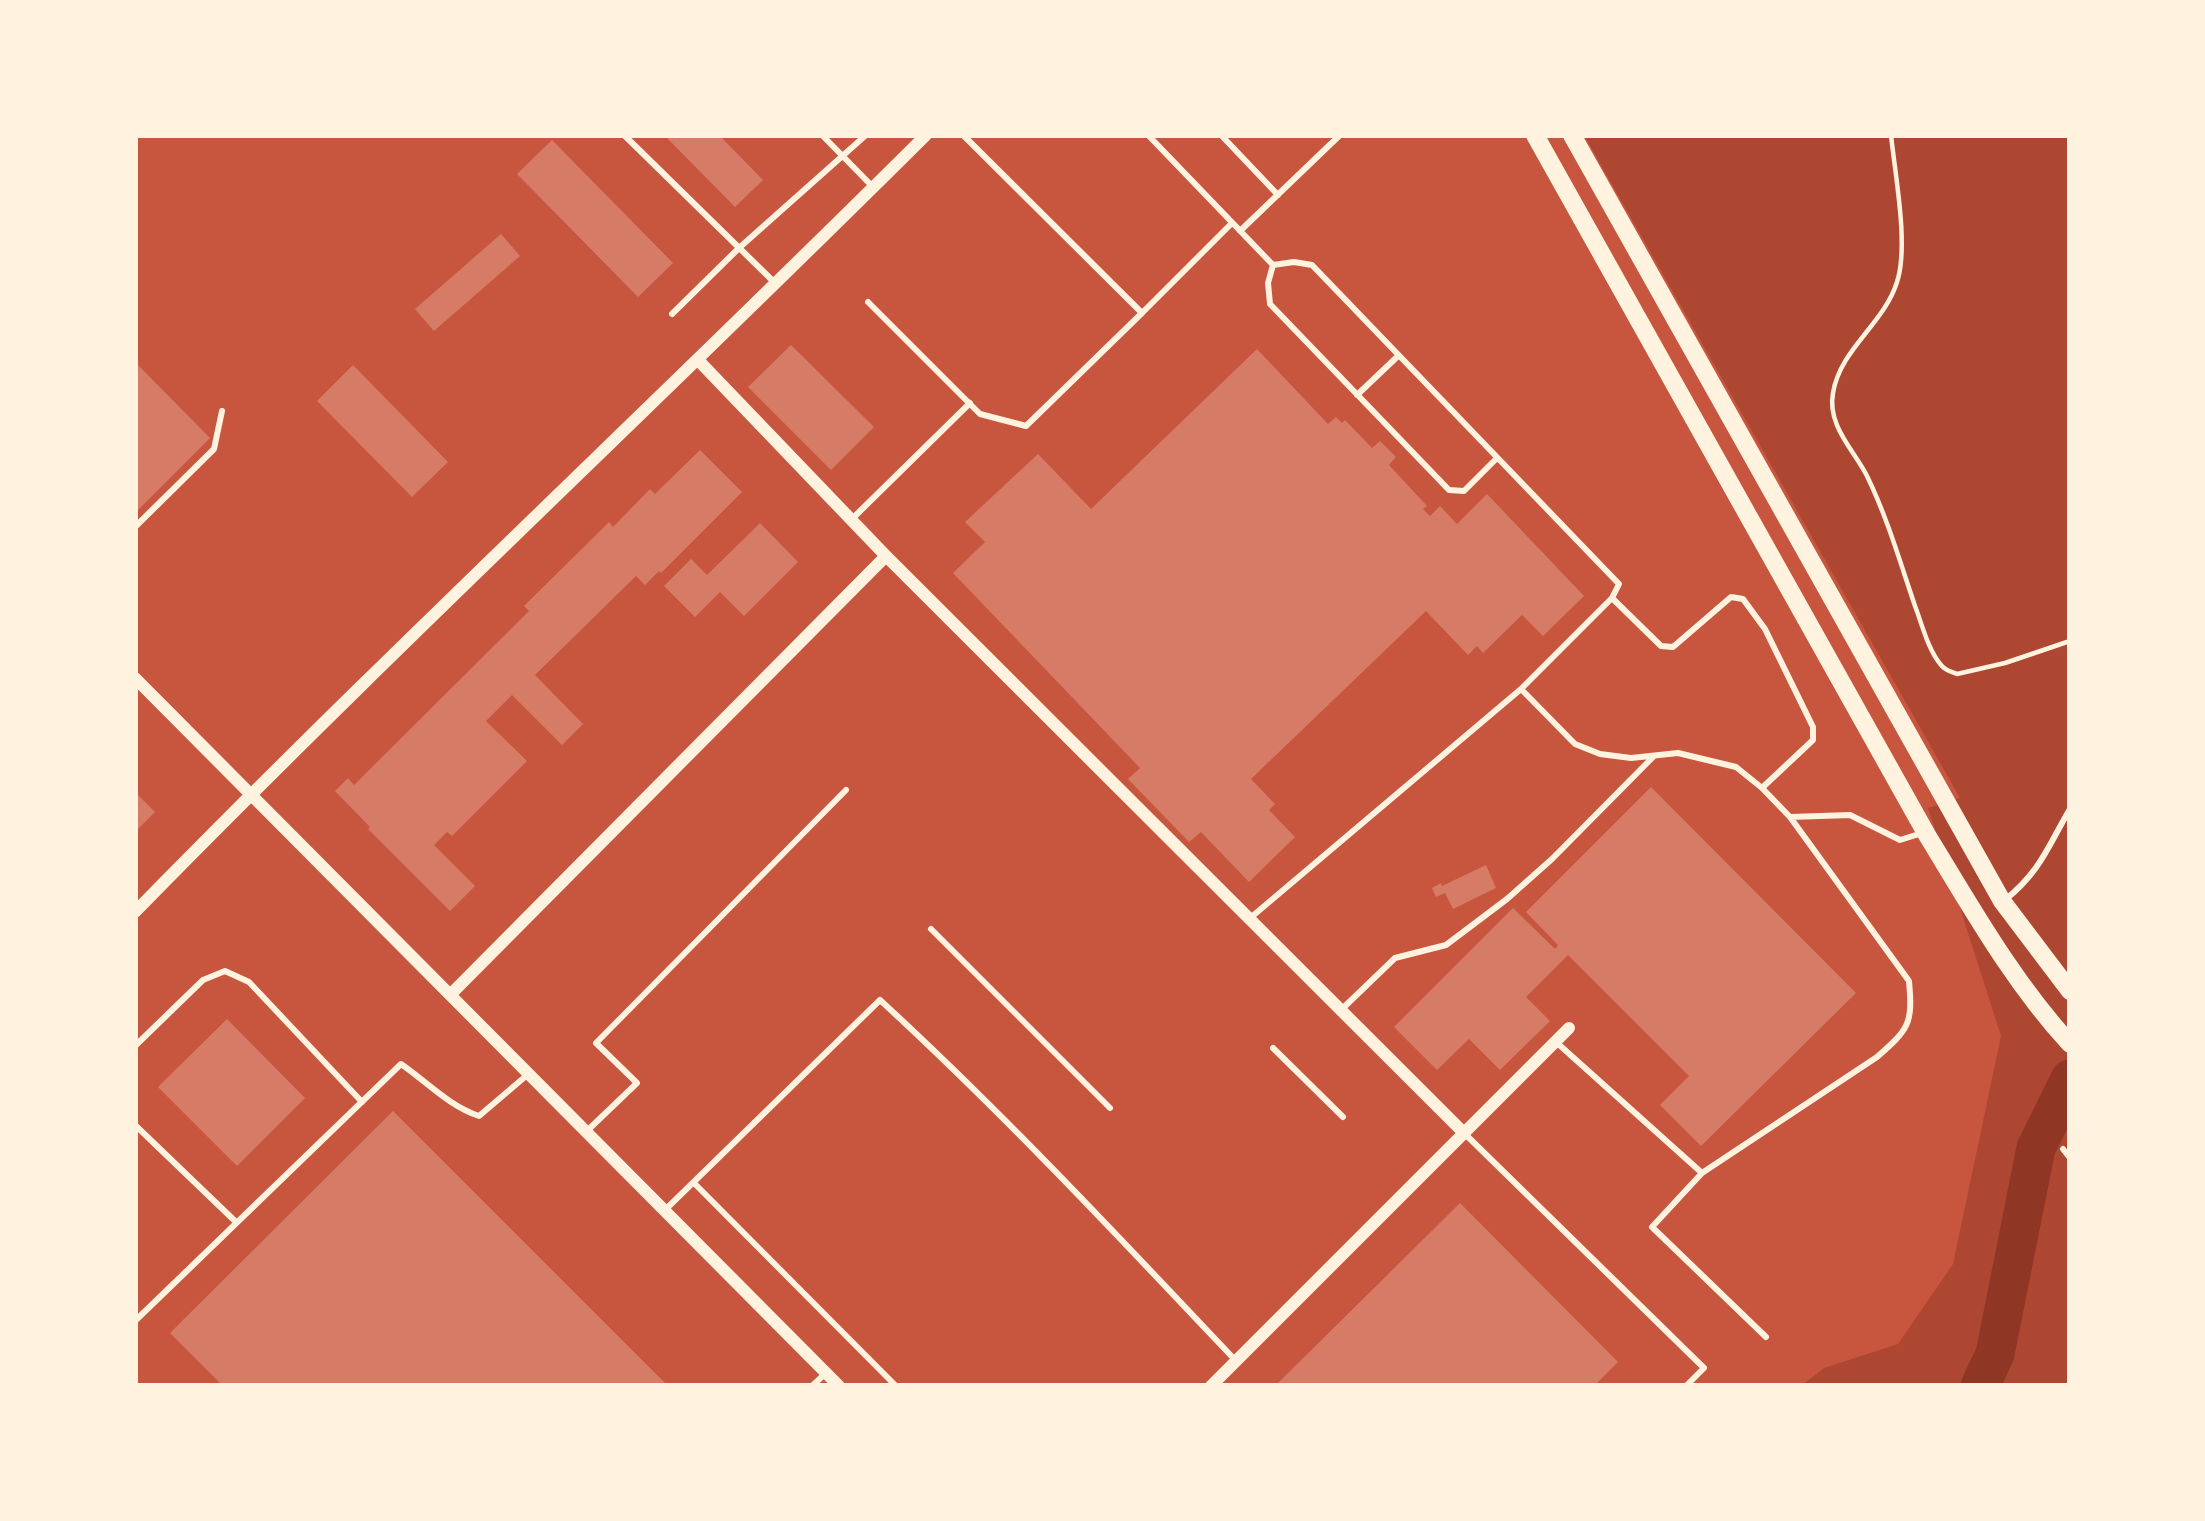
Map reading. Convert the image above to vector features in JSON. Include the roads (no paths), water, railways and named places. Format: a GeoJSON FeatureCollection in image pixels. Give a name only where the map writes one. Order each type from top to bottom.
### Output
{"type":"FeatureCollection","features":[{"type":"Feature","properties":{"kind":"main road"},"geometry":{"type":"LineString","coordinates":[[1535,135],[1925,832],[1992,941],[2070,1044]]}},
{"type":"Feature","properties":{"kind":"main road"},"geometry":{"type":"LineString","coordinates":[[1572,135],[2002,902],[2070,991]]}},
{"type":"Feature","properties":{"kind":"street"},"geometry":{"type":"LineString","coordinates":[[135,912],[926,135]]}},
{"type":"Feature","properties":{"kind":"street"},"geometry":{"type":"LineString","coordinates":[[699,361],[886,556],[1464,1133]]}},
{"type":"Feature","properties":{"kind":"street"},"geometry":{"type":"LineString","coordinates":[[450,995],[886,556]]}},
{"type":"Feature","properties":{"kind":"street"},"geometry":{"type":"LineString","coordinates":[[135,678],[839,1386]]}},
{"type":"Feature","properties":{"kind":"street"},"geometry":{"type":"LineString","coordinates":[[1211,1386],[1569,1028]]}},
{"type":"Feature","properties":{"kind":"lane"},"geometry":{"type":"LineString","coordinates":[[822,135],[873,188]]}},
{"type":"Feature","properties":{"kind":"lane"},"geometry":{"type":"LineString","coordinates":[[672,314],[866,135]]}},
{"type":"Feature","properties":{"kind":"lane"},"geometry":{"type":"LineString","coordinates":[[963,135],[1142,313]]}},
{"type":"Feature","properties":{"kind":"lane"},"geometry":{"type":"LineString","coordinates":[[1148,135],[1273,265]]}},
{"type":"Feature","properties":{"kind":"lane"},"geometry":{"type":"LineString","coordinates":[[1221,135],[1278,195]]}},
{"type":"Feature","properties":{"kind":"lane"},"geometry":{"type":"LineString","coordinates":[[1240,231],[1340,135]]}},
{"type":"Feature","properties":{"kind":"lane"},"geometry":{"type":"LineString","coordinates":[[625,136],[776,284]]}},
{"type":"Feature","properties":{"kind":"lane"},"geometry":{"type":"LineString","coordinates":[[868,302],[980,414],[1026,426],[1232,223]]}},
{"type":"Feature","properties":{"kind":"lane"},"geometry":{"type":"LineString","coordinates":[[1249,919],[1520,688],[1612,598],[1619,584],[1312,266],[1273,265]]}},
{"type":"Feature","properties":{"kind":"lane"},"geometry":{"type":"LineString","coordinates":[[1273,265],[1268,283],[1270,304],[1449,490],[1464,490],[1497,458]]}},
{"type":"Feature","properties":{"kind":"lane"},"geometry":{"type":"LineString","coordinates":[[1357,395],[1399,356]]}},
{"type":"Feature","properties":{"kind":"lane"},"geometry":{"type":"LineString","coordinates":[[851,520],[970,403]]}},
{"type":"Feature","properties":{"kind":"lane"},"geometry":{"type":"LineString","coordinates":[[135,527],[214,449],[223,411]]}},
{"type":"Feature","properties":{"kind":"lane"},"geometry":{"type":"LineString","coordinates":[[1612,598],[1661,646],[1673,647],[1731,597],[1743,599],[1765,629],[1813,727],[1813,740],[1762,788]]}},
{"type":"Feature","properties":{"kind":"lane"},"geometry":{"type":"LineString","coordinates":[[1520,688],[1575,744],[1600,754],[1631,758],[1678,753],[1736,767],[1790,817],[1909,981],[1912,1012],[1901,1036],[1877,1057],[1702,1173],[1652,1227],[1766,1337]]}},
{"type":"Feature","properties":{"kind":"lane"},"geometry":{"type":"LineString","coordinates":[[1341,1010],[1395,958],[1446,945],[1507,899],[1654,756]]}},
{"type":"Feature","properties":{"kind":"lane"},"geometry":{"type":"LineString","coordinates":[[586,1132],[637,1083],[596,1043],[846,790]]}},
{"type":"Feature","properties":{"kind":"lane"},"geometry":{"type":"LineString","coordinates":[[2002,902],[2027,882],[2070,809]]}},
{"type":"Feature","properties":{"kind":"lane"},"geometry":{"type":"LineString","coordinates":[[1790,817],[1850,815],[1900,840],[1954,817]]}},
{"type":"Feature","properties":{"kind":"lane"},"geometry":{"type":"LineString","coordinates":[[931,928],[1110,1108]]}},
{"type":"Feature","properties":{"kind":"lane"},"geometry":{"type":"LineString","coordinates":[[135,1046],[203,980],[225,971],[249,982],[362,1102]]}},
{"type":"Feature","properties":{"kind":"lane"},"geometry":{"type":"LineString","coordinates":[[665,1211],[880,1000],[1068,1184],[1236,1361]]}},
{"type":"Feature","properties":{"kind":"lane"},"geometry":{"type":"LineString","coordinates":[[1556,1042],[1702,1173]]}},
{"type":"Feature","properties":{"kind":"lane"},"geometry":{"type":"LineString","coordinates":[[1273,1048],[1342,1117]]}},
{"type":"Feature","properties":{"kind":"lane"},"geometry":{"type":"LineString","coordinates":[[135,1321],[401,1064],[460,1110],[479,1116],[528,1073]]}},
{"type":"Feature","properties":{"kind":"lane"},"geometry":{"type":"LineString","coordinates":[[135,1124],[237,1222]]}},
{"type":"Feature","properties":{"kind":"lane"},"geometry":{"type":"LineString","coordinates":[[1464,1133],[1704,1368],[1686,1386]]}},
{"type":"Feature","properties":{"kind":"lane"},"geometry":{"type":"LineString","coordinates":[[2063,1149],[2070,1158]]}},
{"type":"Feature","properties":{"kind":"lane"},"geometry":{"type":"LineString","coordinates":[[694,1183],[896,1386]]}},
{"type":"Feature","properties":{"kind":"lane"},"geometry":{"type":"LineString","coordinates":[[812,1386],[826,1373]]}},
{"type":"Feature","properties":{"kind":"waterway"},"geometry":{"type":"LineString","coordinates":[[1980,1386],[1995,1354],[2036,1148],[2070,1079]]}}]}
